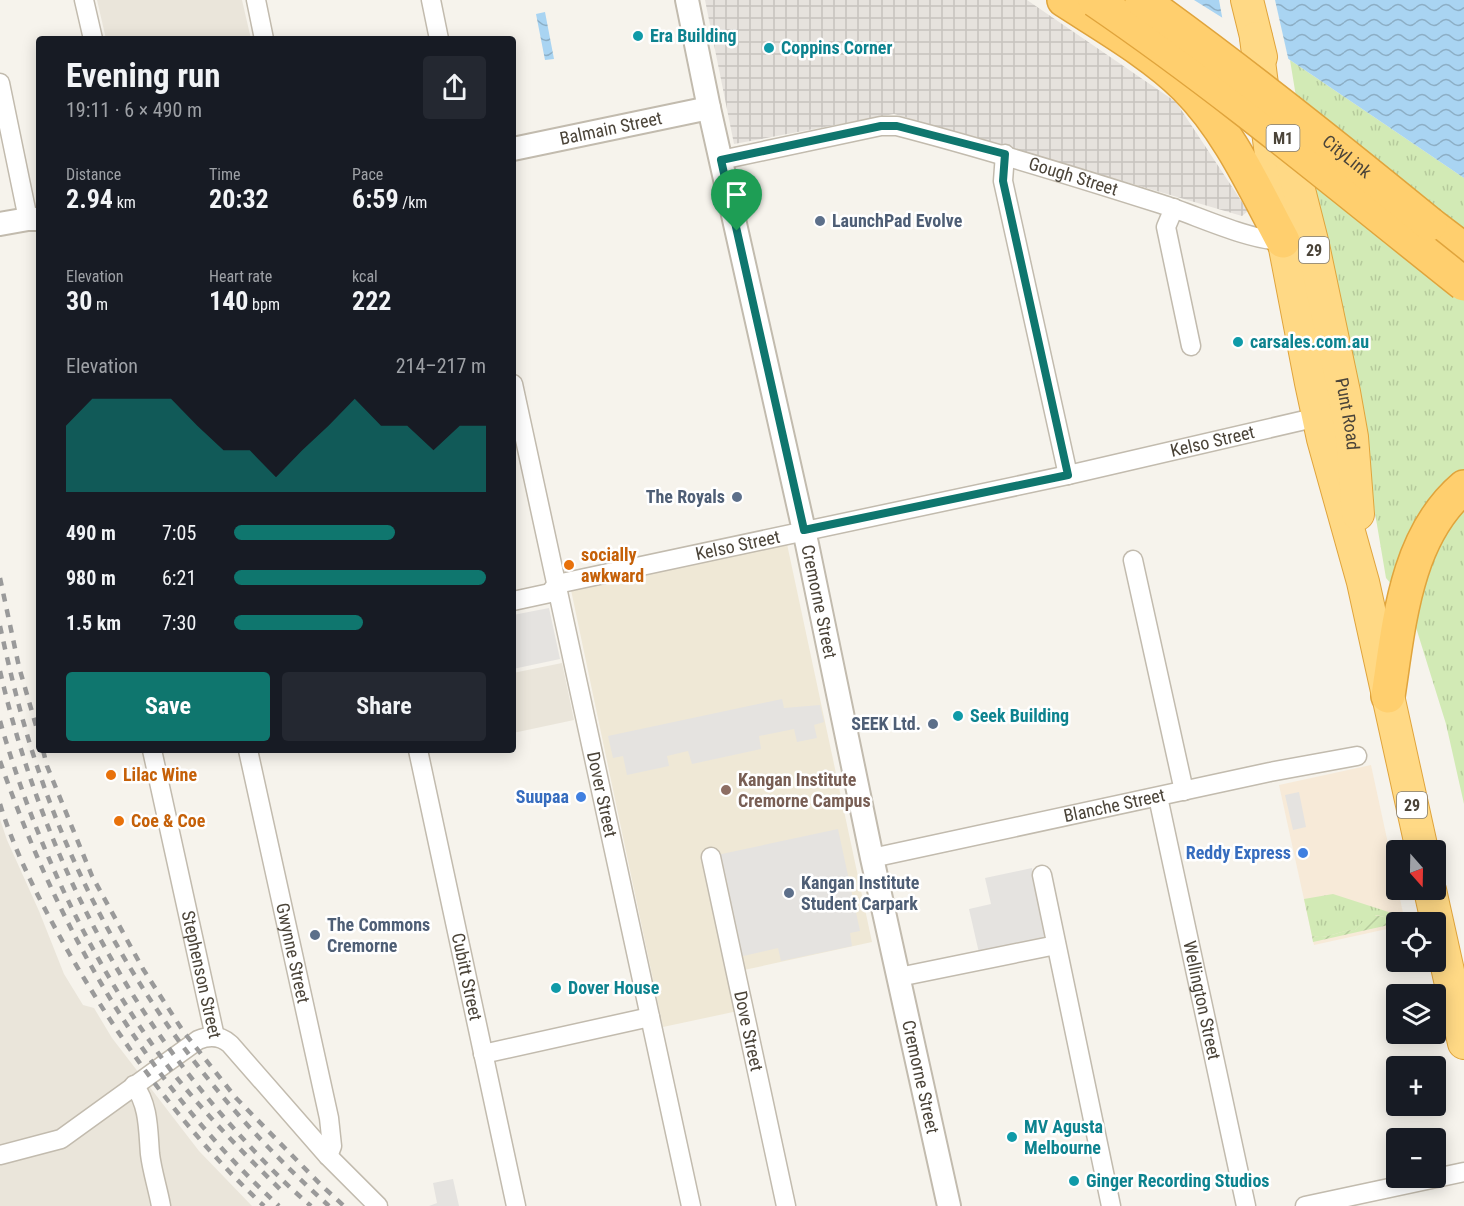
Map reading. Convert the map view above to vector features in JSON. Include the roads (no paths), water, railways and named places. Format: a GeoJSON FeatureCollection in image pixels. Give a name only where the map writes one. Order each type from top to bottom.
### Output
{"type":"FeatureCollection","features":[{"type":"Feature","properties":{"kind":"highway"},"geometry":{"type":"LineString","coordinates":[[1064,0],[1170,73],[1196,98],[1230,146],[1283,242]]}},
{"type":"Feature","properties":{"kind":"highway","name":"M1"},"geometry":{"type":"LineString","coordinates":[[1095,0],[1162,46],[1262,122],[1464,284]]}},
{"type":"Feature","properties":{"kind":"highway","name":"CityLink"},"geometry":{"type":"LineString","coordinates":[[1142,0],[1341,151],[1464,250]]}},
{"type":"Feature","properties":{"kind":"highway","name":"Punt Road"},"geometry":{"type":"LineString","coordinates":[[1247,0],[1260,55],[1302,196],[1344,392],[1352,437],[1363,582]]}},
{"type":"Feature","properties":{"kind":"highway","name":"Punt Road"},"geometry":{"type":"LineString","coordinates":[[1260,55],[1283,242],[1318,417],[1363,582],[1420,840]]}},
{"type":"Feature","properties":{"kind":"highway"},"geometry":{"type":"LineString","coordinates":[[1430,224],[1464,243]]}},
{"type":"Feature","properties":{"kind":"highway"},"geometry":{"type":"LineString","coordinates":[[1388,696],[1401,615],[1414,566],[1438,517],[1452,498],[1464,487]]}},
{"type":"Feature","properties":{"kind":"highway"},"geometry":{"type":"LineString","coordinates":[[1432,900],[1464,1043]]}},
{"type":"Feature","properties":{"kind":"street"},"geometry":{"type":"LineString","coordinates":[[84,0],[92,36]]}},
{"type":"Feature","properties":{"kind":"street"},"geometry":{"type":"LineString","coordinates":[[256,0],[263,36]]}},
{"type":"Feature","properties":{"kind":"street"},"geometry":{"type":"LineString","coordinates":[[431,0],[438,36]]}},
{"type":"Feature","properties":{"kind":"street","name":"Cremorne Street"},"geometry":{"type":"LineString","coordinates":[[687,0],[804,530],[872,858],[950,1206]]}},
{"type":"Feature","properties":{"kind":"street"},"geometry":{"type":"LineString","coordinates":[[0,83],[34,219],[0,224]]}},
{"type":"Feature","properties":{"kind":"street","name":"Balmain Street"},"geometry":{"type":"LineString","coordinates":[[516,148],[709,108]]}},
{"type":"Feature","properties":{"kind":"street","name":"Gough Street"},"geometry":{"type":"LineString","coordinates":[[721,160],[881,126],[897,126],[1005,154],[1266,240],[1283,242]]}},
{"type":"Feature","properties":{"kind":"street"},"geometry":{"type":"LineString","coordinates":[[1005,154],[1003,181],[1068,475]]}},
{"type":"Feature","properties":{"kind":"street"},"geometry":{"type":"LineString","coordinates":[[1174,208],[1166,227],[1191,346]]}},
{"type":"Feature","properties":{"kind":"street","name":"Dover Street"},"geometry":{"type":"LineString","coordinates":[[516,398],[691,1206]]}},
{"type":"Feature","properties":{"kind":"street","name":"Kelso Street"},"geometry":{"type":"LineString","coordinates":[[516,600],[550,593],[557,584],[1068,475],[1318,417]]}},
{"type":"Feature","properties":{"kind":"street"},"geometry":{"type":"LineString","coordinates":[[1133,560],[1184,791]]}},
{"type":"Feature","properties":{"kind":"street","name":"Stephenson Street"},"geometry":{"type":"LineString","coordinates":[[153,753],[215,1037],[226,1040],[230,1044],[328,1156],[378,1206]]}},
{"type":"Feature","properties":{"kind":"street","name":"Gwynne Street"},"geometry":{"type":"LineString","coordinates":[[249,753],[329,1118],[333,1146],[328,1156]]}},
{"type":"Feature","properties":{"kind":"street","name":"Cubitt Street"},"geometry":{"type":"LineString","coordinates":[[419,753],[516,1206]]}},
{"type":"Feature","properties":{"kind":"street","name":"Blanche Street"},"geometry":{"type":"LineString","coordinates":[[872,858],[1357,756]]}},
{"type":"Feature","properties":{"kind":"street","name":"Wellington Street"},"geometry":{"type":"LineString","coordinates":[[1158,797],[1245,1206]]}},
{"type":"Feature","properties":{"kind":"street","name":"Dove Street"},"geometry":{"type":"LineString","coordinates":[[711,857],[786,1206]]}},
{"type":"Feature","properties":{"kind":"street"},"geometry":{"type":"LineString","coordinates":[[1042,875],[1111,1206]]}},
{"type":"Feature","properties":{"kind":"street"},"geometry":{"type":"LineString","coordinates":[[898,977],[1056,945]]}},
{"type":"Feature","properties":{"kind":"street"},"geometry":{"type":"LineString","coordinates":[[483,1054],[650,1017]]}},
{"type":"Feature","properties":{"kind":"street"},"geometry":{"type":"LineString","coordinates":[[0,1155],[61,1139],[198,1040],[215,1037]]}},
{"type":"Feature","properties":{"kind":"street"},"geometry":{"type":"LineString","coordinates":[[134,1085],[144,1101],[151,1157],[161,1206]]}},
{"type":"Feature","properties":{"kind":"street"},"geometry":{"type":"LineString","coordinates":[[1305,1206],[1464,1172]]}},
{"type":"Feature","properties":{"kind":"water"},"geometry":{"type":"Polygon","coordinates":[[[1194,0],[1464,0],[1464,178],[1290,60],[1194,0]]]}},
{"type":"Feature","properties":{"kind":"water"},"geometry":{"type":"Polygon","coordinates":[[[545,12],[554,59],[545,60],[536,14],[545,12]]]}},
{"type":"Feature","properties":{"kind":"railway"},"geometry":{"type":"LineString","coordinates":[[0,578],[19,667],[36,726]]}},
{"type":"Feature","properties":{"kind":"railway"},"geometry":{"type":"LineString","coordinates":[[0,626],[25,729],[59,827],[118,947],[153,1004],[234,1110],[329,1206]]}},
{"type":"Feature","properties":{"kind":"railway"},"geometry":{"type":"LineString","coordinates":[[0,671],[35,792],[84,907],[113,962],[146,1015],[182,1066],[254,1151],[311,1206]]}},
{"type":"Feature","properties":{"kind":"railway"},"geometry":{"type":"LineString","coordinates":[[0,721],[31,815],[50,860],[70,905],[118,992],[144,1033],[186,1089],[284,1193]]}},
{"type":"Feature","properties":{"kind":"railway"},"geometry":{"type":"LineString","coordinates":[[44,753],[92,876],[143,969],[183,1031],[236,1098],[344,1206]]}},
{"type":"Feature","properties":{"kind":"railway"},"geometry":{"type":"LineString","coordinates":[[0,761],[23,824],[50,885],[79,944],[112,1001],[148,1056],[188,1108],[231,1159],[279,1206]]}},
{"type":"Feature","properties":{"kind":"railway"},"geometry":{"type":"LineString","coordinates":[[0,804],[22,861],[40,898],[69,953],[111,1022],[182,1118],[235,1178],[264,1206]]}},
{"type":"Feature","properties":{"kind":"place","name":"Era Building"},"geometry":{"type":"Point","coordinates":[638,36]}},
{"type":"Feature","properties":{"kind":"place","name":"Coppins Corner"},"geometry":{"type":"Point","coordinates":[769,48]}},
{"type":"Feature","properties":{"kind":"place","name":"LaunchPad Evolve"},"geometry":{"type":"Point","coordinates":[820,221]}},
{"type":"Feature","properties":{"kind":"place","name":"carsales.com.au"},"geometry":{"type":"Point","coordinates":[1238,342]}},
{"type":"Feature","properties":{"kind":"place","name":"The Royals"},"geometry":{"type":"Point","coordinates":[737,497]}},
{"type":"Feature","properties":{"kind":"place","name":"socially awkward"},"geometry":{"type":"Point","coordinates":[569,565]}},
{"type":"Feature","properties":{"kind":"place","name":"Seek Building"},"geometry":{"type":"Point","coordinates":[958,716]}},
{"type":"Feature","properties":{"kind":"place","name":"SEEK Ltd."},"geometry":{"type":"Point","coordinates":[933,724]}},
{"type":"Feature","properties":{"kind":"place","name":"Lilac Wine"},"geometry":{"type":"Point","coordinates":[111,775]}},
{"type":"Feature","properties":{"kind":"place","name":"Kangan Institute Cremorne Campus"},"geometry":{"type":"Point","coordinates":[726,790]}},
{"type":"Feature","properties":{"kind":"place","name":"Suupaa"},"geometry":{"type":"Point","coordinates":[581,797]}},
{"type":"Feature","properties":{"kind":"place","name":"Coe & Coe"},"geometry":{"type":"Point","coordinates":[119,821]}},
{"type":"Feature","properties":{"kind":"place","name":"Reddy Express"},"geometry":{"type":"Point","coordinates":[1303,853]}},
{"type":"Feature","properties":{"kind":"place","name":"Kangan Institute Student Carpark"},"geometry":{"type":"Point","coordinates":[789,893]}},
{"type":"Feature","properties":{"kind":"place","name":"The Commons Cremorne"},"geometry":{"type":"Point","coordinates":[315,935]}},
{"type":"Feature","properties":{"kind":"place","name":"Dover House"},"geometry":{"type":"Point","coordinates":[556,988]}},
{"type":"Feature","properties":{"kind":"place","name":"MV Agusta Melbourne"},"geometry":{"type":"Point","coordinates":[1012,1137]}},
{"type":"Feature","properties":{"kind":"place","name":"Ginger Recording Studios"},"geometry":{"type":"Point","coordinates":[1074,1181]}}]}
